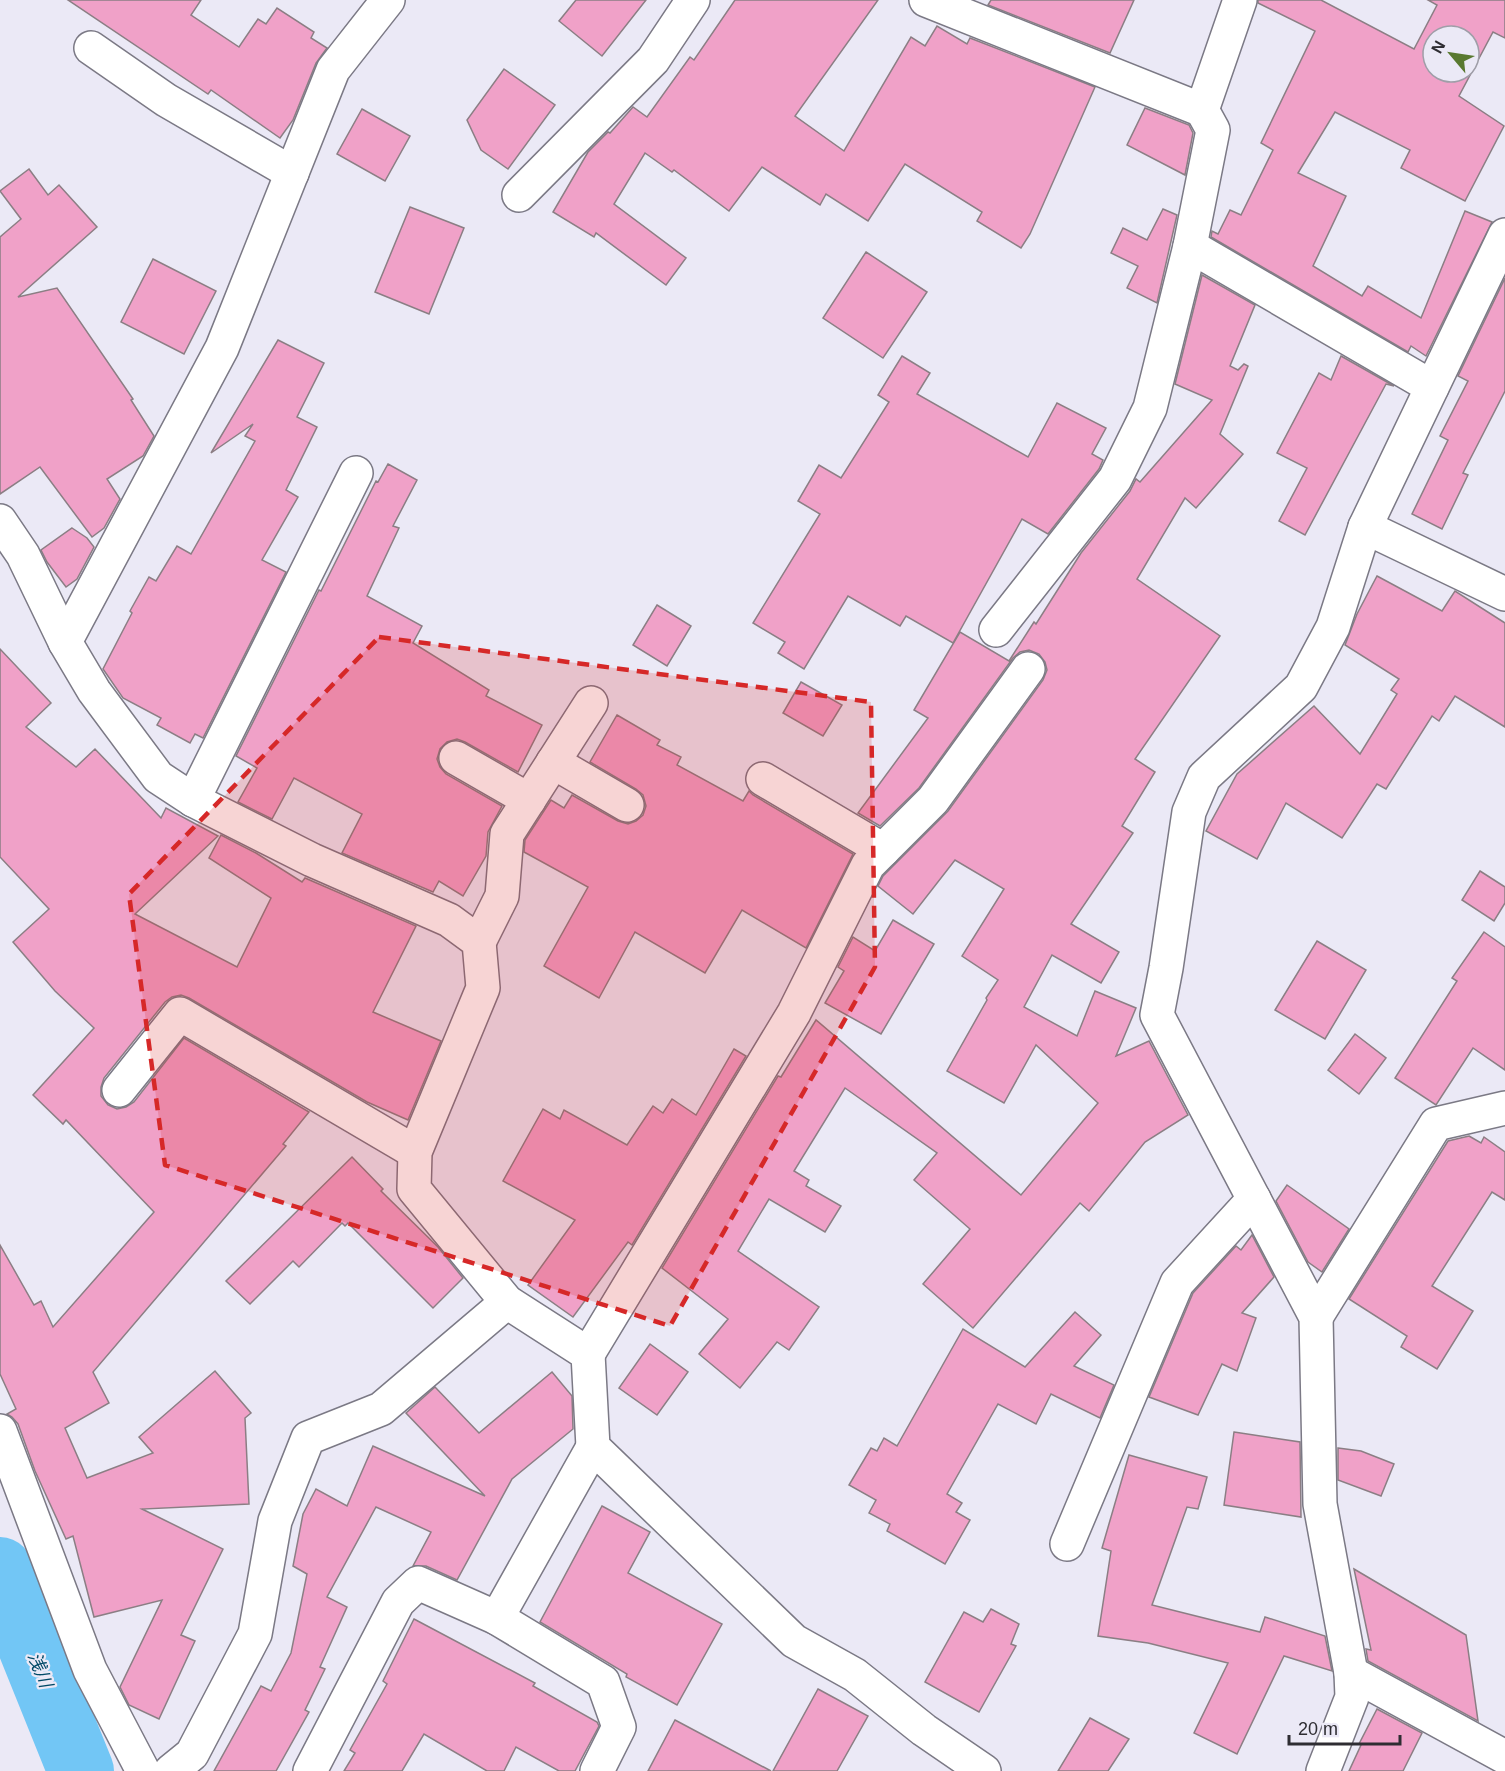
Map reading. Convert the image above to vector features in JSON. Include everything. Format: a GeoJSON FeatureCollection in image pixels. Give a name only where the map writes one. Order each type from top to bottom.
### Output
{"type":"FeatureCollection","features":[{"type":"Feature","properties":{"kind":"street"},"geometry":{"type":"LineString","coordinates":[[65,642],[222,348],[333,70],[388,0]]}},
{"type":"Feature","properties":{"kind":"street"},"geometry":{"type":"LineString","coordinates":[[519,195],[653,60],[693,0]]}},
{"type":"Feature","properties":{"kind":"street"},"geometry":{"type":"LineString","coordinates":[[926,0],[1202,110],[1213,130],[1190,246],[1150,408],[1115,478],[996,630]]}},
{"type":"Feature","properties":{"kind":"street"},"geometry":{"type":"LineString","coordinates":[[1202,110],[1240,0]]}},
{"type":"Feature","properties":{"kind":"street"},"geometry":{"type":"LineString","coordinates":[[91,48],[166,100],[292,173]]}},
{"type":"Feature","properties":{"kind":"street"},"geometry":{"type":"LineString","coordinates":[[1323,1771],[1352,1697],[1351,1673],[1320,1504],[1316,1317],[1157,1015],[1189,812],[1204,777],[1301,687],[1333,627],[1365,527],[1505,235]]}},
{"type":"Feature","properties":{"kind":"street"},"geometry":{"type":"LineString","coordinates":[[1190,246],[1432,387]]}},
{"type":"Feature","properties":{"kind":"street"},"geometry":{"type":"LineString","coordinates":[[193,800],[356,473]]}},
{"type":"Feature","properties":{"kind":"street"},"geometry":{"type":"LineString","coordinates":[[0,521],[12,563],[65,642],[94,692],[158,777],[193,800],[312,860],[449,921],[479,942]]}},
{"type":"Feature","properties":{"kind":"street"},"geometry":{"type":"LineString","coordinates":[[1365,527],[1505,594]]}},
{"type":"Feature","properties":{"kind":"street"},"geometry":{"type":"LineString","coordinates":[[497,1618],[593,1447],[588,1354],[794,1013],[868,865],[933,800],[1028,669]]}},
{"type":"Feature","properties":{"kind":"street"},"geometry":{"type":"LineString","coordinates":[[588,1354],[507,1302],[414,1189],[415,1152],[483,988],[479,942],[502,896],[507,834],[591,703]]}},
{"type":"Feature","properties":{"kind":"street"},"geometry":{"type":"LineString","coordinates":[[456,758],[529,800]]}},
{"type":"Feature","properties":{"kind":"street"},"geometry":{"type":"LineString","coordinates":[[553,762],[627,805]]}},
{"type":"Feature","properties":{"kind":"street"},"geometry":{"type":"LineString","coordinates":[[763,779],[883,850]]}},
{"type":"Feature","properties":{"kind":"street"},"geometry":{"type":"LineString","coordinates":[[119,1090],[180,1014],[415,1152]]}},
{"type":"Feature","properties":{"kind":"street"},"geometry":{"type":"LineString","coordinates":[[1316,1317],[1437,1124],[1505,1108]]}},
{"type":"Feature","properties":{"kind":"street"},"geometry":{"type":"LineString","coordinates":[[1067,1544],[1177,1283],[1254,1199]]}},
{"type":"Feature","properties":{"kind":"street"},"geometry":{"type":"LineString","coordinates":[[171,1771],[192,1754],[255,1634],[275,1521],[308,1438],[381,1409],[507,1302]]}},
{"type":"Feature","properties":{"kind":"street"},"geometry":{"type":"LineString","coordinates":[[0,1431],[90,1670],[143,1771]]}},
{"type":"Feature","properties":{"kind":"street"},"geometry":{"type":"LineString","coordinates":[[593,1447],[794,1641],[855,1675],[924,1730],[984,1771]]}},
{"type":"Feature","properties":{"kind":"street"},"geometry":{"type":"LineString","coordinates":[[310,1771],[398,1602],[418,1583],[497,1618],[603,1682],[619,1727],[597,1771]]}},
{"type":"Feature","properties":{"kind":"street"},"geometry":{"type":"LineString","coordinates":[[1351,1673],[1505,1757]]}},
{"type":"Feature","properties":{"kind":"highlighted area"},"geometry":{"type":"Polygon","coordinates":[[[379,637],[871,702],[875,967],[670,1326],[165,1165],[129,894],[379,637]]]}},
{"type":"Feature","properties":{"kind":"building"},"geometry":{"type":"Polygon","coordinates":[[[68,0],[201,0],[191,15],[239,47],[258,19],[266,24],[277,8],[314,32],[311,38],[327,48],[316,63],[293,120],[280,138],[211,90],[208,94],[68,0]]]}},
{"type":"Feature","properties":{"kind":"building"},"geometry":{"type":"Polygon","coordinates":[[[576,0],[646,0],[602,56],[559,21],[576,0]]]}},
{"type":"Feature","properties":{"kind":"building"},"geometry":{"type":"Polygon","coordinates":[[[735,0],[878,0],[795,116],[844,151],[911,37],[925,46],[937,26],[967,44],[970,38],[1095,87],[1030,234],[1021,248],[977,221],[982,212],[905,164],[868,221],[826,194],[820,205],[762,167],[729,211],[674,170],[672,172],[645,153],[614,204],[686,258],[666,285],[596,233],[594,237],[553,212],[588,152],[608,132],[610,133],[633,107],[647,117],[690,57],[694,60],[735,0]]]}},
{"type":"Feature","properties":{"kind":"building"},"geometry":{"type":"Polygon","coordinates":[[[991,0],[1134,0],[1110,53],[988,5],[991,0]]]}},
{"type":"Feature","properties":{"kind":"building"},"geometry":{"type":"Polygon","coordinates":[[[1258,0],[1321,0],[1414,49],[1421,36],[1421,84],[1465,84],[1459,96],[1504,126],[1465,201],[1401,168],[1410,150],[1335,112],[1298,173],[1346,196],[1313,266],[1362,296],[1368,286],[1421,318],[1465,211],[1492,222],[1426,356],[1411,346],[1408,352],[1211,237],[1212,231],[1218,234],[1230,210],[1241,215],[1273,150],[1261,143],[1315,31],[1258,3],[1258,0]]]}},
{"type":"Feature","properties":{"kind":"building"},"geometry":{"type":"Polygon","coordinates":[[[1428,0],[1505,0],[1505,38],[1493,32],[1481,55],[1481,24],[1427,24],[1437,5],[1428,0]]]}},
{"type":"Feature","properties":{"kind":"building"},"geometry":{"type":"Polygon","coordinates":[[[504,69],[555,105],[508,169],[481,150],[467,120],[504,69]]]}},
{"type":"Feature","properties":{"kind":"building"},"geometry":{"type":"Polygon","coordinates":[[[1145,108],[1189,125],[1193,133],[1185,175],[1127,145],[1145,108]]]}},
{"type":"Feature","properties":{"kind":"building"},"geometry":{"type":"Polygon","coordinates":[[[362,109],[410,136],[385,181],[337,154],[362,109]]]}},
{"type":"Feature","properties":{"kind":"building"},"geometry":{"type":"Polygon","coordinates":[[[29,169],[48,195],[59,185],[97,227],[18,297],[57,288],[133,399],[131,400],[154,436],[143,456],[107,479],[120,499],[104,528],[92,537],[40,467],[0,494],[0,237],[21,219],[0,191],[29,169]]]}},
{"type":"Feature","properties":{"kind":"building"},"geometry":{"type":"Polygon","coordinates":[[[410,207],[464,228],[429,314],[375,292],[410,207]]]}},
{"type":"Feature","properties":{"kind":"building"},"geometry":{"type":"Polygon","coordinates":[[[1163,209],[1177,215],[1157,303],[1127,288],[1138,266],[1111,253],[1123,228],[1147,240],[1163,209]]]}},
{"type":"Feature","properties":{"kind":"building"},"geometry":{"type":"Polygon","coordinates":[[[866,252],[927,292],[883,358],[823,318],[866,252]]]}},
{"type":"Feature","properties":{"kind":"building"},"geometry":{"type":"Polygon","coordinates":[[[153,259],[216,291],[184,354],[121,322],[153,259]]]}},
{"type":"Feature","properties":{"kind":"building"},"geometry":{"type":"Polygon","coordinates":[[[1202,275],[1255,305],[1230,366],[1238,370],[1244,364],[1248,366],[1220,434],[1243,454],[1196,508],[1185,498],[1137,579],[1220,636],[1135,759],[1155,772],[1122,826],[1133,833],[1071,924],[1119,952],[1101,983],[1052,955],[1024,1007],[1077,1036],[1095,991],[1136,1008],[1116,1056],[1149,1041],[1188,1115],[1145,1142],[1089,1211],[1080,1203],[973,1328],[923,1284],[970,1229],[914,1180],[937,1153],[845,1088],[794,1171],[809,1180],[806,1186],[841,1206],[825,1232],[769,1199],[738,1251],[819,1307],[789,1350],[777,1342],[740,1388],[699,1354],[728,1319],[662,1268],[778,1076],[781,1077],[816,1020],[1021,1195],[1098,1103],[1036,1045],[1004,1103],[947,1071],[998,980],[962,956],[1004,889],[955,860],[913,914],[878,886],[883,876],[948,811],[1043,680],[1047,670],[1039,654],[1029,650],[1020,652],[1013,658],[919,788],[880,826],[858,813],[928,718],[914,710],[960,632],[1009,661],[1034,622],[1036,624],[1081,553],[1130,491],[1136,479],[1140,482],[1212,400],[1175,384],[1202,275]]]}},
{"type":"Feature","properties":{"kind":"building"},"geometry":{"type":"Polygon","coordinates":[[[1505,278],[1505,391],[1463,473],[1468,475],[1442,529],[1412,514],[1448,440],[1440,436],[1468,381],[1458,376],[1505,278]]]}},
{"type":"Feature","properties":{"kind":"building"},"geometry":{"type":"Polygon","coordinates":[[[278,340],[324,363],[297,417],[317,427],[286,490],[298,497],[262,560],[286,572],[203,738],[195,734],[190,743],[157,725],[161,718],[123,698],[103,669],[149,577],[156,581],[177,546],[191,554],[255,441],[245,436],[253,424],[211,453],[278,340]]]}},
{"type":"Feature","properties":{"kind":"building"},"geometry":{"type":"Polygon","coordinates":[[[902,356],[930,373],[917,394],[1028,457],[1057,403],[1106,428],[1092,454],[1103,460],[1099,469],[1048,534],[1022,519],[953,643],[906,616],[900,626],[848,596],[804,669],[778,653],[785,642],[753,623],[820,514],[798,501],[819,465],[841,478],[889,402],[878,395],[902,356]]]}},
{"type":"Feature","properties":{"kind":"building"},"geometry":{"type":"Polygon","coordinates":[[[1341,356],[1394,386],[1386,384],[1305,535],[1279,521],[1307,468],[1277,453],[1319,373],[1331,380],[1341,356]]]}},
{"type":"Feature","properties":{"kind":"building"},"geometry":{"type":"Polygon","coordinates":[[[388,464],[417,480],[393,526],[399,528],[367,596],[422,626],[413,643],[489,690],[486,696],[542,725],[518,772],[457,739],[447,742],[440,749],[437,759],[446,774],[502,806],[488,832],[486,856],[463,896],[439,881],[433,892],[342,853],[362,814],[294,778],[272,819],[238,802],[257,768],[236,756],[319,590],[321,591],[376,481],[378,482],[388,464]]]}},
{"type":"Feature","properties":{"kind":"building"},"geometry":{"type":"Polygon","coordinates":[[[72,528],[87,538],[94,547],[77,579],[66,587],[41,550],[72,528]]]}},
{"type":"Feature","properties":{"kind":"building"},"geometry":{"type":"Polygon","coordinates":[[[1377,576],[1442,611],[1455,591],[1505,623],[1505,727],[1455,696],[1439,721],[1432,716],[1386,789],[1377,784],[1342,838],[1286,803],[1257,859],[1206,831],[1237,774],[1314,706],[1360,754],[1397,694],[1391,690],[1399,679],[1345,645],[1357,614],[1377,576]]]}},
{"type":"Feature","properties":{"kind":"building"},"geometry":{"type":"Polygon","coordinates":[[[657,605],[691,626],[667,666],[633,645],[657,605]]]}},
{"type":"Feature","properties":{"kind":"building"},"geometry":{"type":"Polygon","coordinates":[[[0,649],[51,703],[26,727],[76,767],[95,749],[161,818],[166,808],[218,836],[135,914],[237,967],[271,898],[209,858],[221,835],[256,853],[302,882],[305,878],[416,926],[373,1012],[441,1041],[408,1120],[367,1102],[181,995],[165,1002],[104,1078],[101,1096],[108,1105],[117,1109],[126,1107],[134,1102],[184,1038],[309,1112],[283,1144],[286,1146],[93,1372],[109,1403],[65,1428],[87,1478],[153,1453],[139,1437],[215,1371],[251,1413],[245,1418],[249,1504],[142,1509],[223,1549],[181,1635],[195,1641],[159,1719],[129,1705],[120,1687],[162,1600],[94,1617],[73,1536],[66,1539],[35,1471],[18,1424],[7,1414],[16,1409],[0,1374],[0,1245],[34,1305],[41,1301],[53,1327],[154,1212],[66,1120],[63,1124],[33,1095],[94,1028],[55,991],[13,942],[49,909],[0,857],[0,649]]]}},
{"type":"Feature","properties":{"kind":"building"},"geometry":{"type":"Polygon","coordinates":[[[801,682],[842,705],[823,736],[783,713],[801,682]]]}},
{"type":"Feature","properties":{"kind":"building"},"geometry":{"type":"Polygon","coordinates":[[[617,715],[660,740],[657,745],[681,757],[677,765],[743,801],[749,791],[853,854],[806,948],[742,910],[705,973],[635,932],[599,998],[544,966],[588,887],[524,852],[525,840],[551,800],[564,808],[572,795],[618,821],[628,824],[643,815],[646,806],[643,795],[590,762],[617,715]]]}},
{"type":"Feature","properties":{"kind":"building"},"geometry":{"type":"Polygon","coordinates":[[[1480,871],[1505,887],[1505,903],[1494,921],[1462,900],[1480,871]]]}},
{"type":"Feature","properties":{"kind":"building"},"geometry":{"type":"Polygon","coordinates":[[[893,920],[934,944],[881,1034],[825,1003],[844,971],[838,967],[853,937],[875,951],[893,920]]]}},
{"type":"Feature","properties":{"kind":"building"},"geometry":{"type":"Polygon","coordinates":[[[1484,932],[1505,947],[1505,1070],[1473,1048],[1436,1105],[1395,1078],[1457,981],[1452,978],[1484,932]]]}},
{"type":"Feature","properties":{"kind":"building"},"geometry":{"type":"Polygon","coordinates":[[[1317,941],[1366,970],[1325,1039],[1275,1010],[1317,941]]]}},
{"type":"Feature","properties":{"kind":"building"},"geometry":{"type":"Polygon","coordinates":[[[1355,1034],[1386,1058],[1359,1094],[1328,1070],[1355,1034]]]}},
{"type":"Feature","properties":{"kind":"building"},"geometry":{"type":"Polygon","coordinates":[[[734,1049],[746,1056],[632,1245],[628,1242],[573,1317],[528,1285],[575,1220],[503,1181],[543,1109],[560,1119],[564,1110],[627,1145],[653,1106],[663,1113],[672,1099],[696,1115],[734,1049]]]}},
{"type":"Feature","properties":{"kind":"building"},"geometry":{"type":"Polygon","coordinates":[[[1469,1136],[1481,1143],[1484,1137],[1505,1152],[1505,1200],[1492,1192],[1432,1286],[1473,1311],[1437,1369],[1401,1347],[1407,1336],[1349,1299],[1448,1141],[1469,1136]]]}},
{"type":"Feature","properties":{"kind":"building"},"geometry":{"type":"Polygon","coordinates":[[[352,1157],[383,1189],[381,1191],[438,1247],[463,1278],[433,1308],[348,1223],[345,1226],[342,1223],[299,1267],[293,1261],[250,1304],[226,1281],[352,1157]]]}},
{"type":"Feature","properties":{"kind":"building"},"geometry":{"type":"Polygon","coordinates":[[[1287,1185],[1349,1229],[1322,1272],[1308,1262],[1276,1201],[1287,1185]]]}},
{"type":"Feature","properties":{"kind":"building"},"geometry":{"type":"Polygon","coordinates":[[[1252,1235],[1274,1277],[1242,1313],[1256,1318],[1237,1371],[1222,1364],[1198,1415],[1149,1397],[1193,1293],[1236,1246],[1241,1250],[1252,1235]]]}},
{"type":"Feature","properties":{"kind":"building"},"geometry":{"type":"Polygon","coordinates":[[[1075,1312],[1101,1335],[1074,1366],[1114,1385],[1100,1418],[1051,1394],[1036,1424],[998,1404],[947,1494],[962,1503],[956,1512],[970,1520],[945,1564],[887,1531],[890,1524],[869,1513],[876,1500],[849,1485],[871,1448],[877,1451],[884,1438],[897,1446],[963,1329],[1025,1367],[1075,1312]]]}},
{"type":"Feature","properties":{"kind":"building"},"geometry":{"type":"Polygon","coordinates":[[[650,1344],[688,1372],[657,1415],[619,1388],[650,1344]]]}},
{"type":"Feature","properties":{"kind":"building"},"geometry":{"type":"Polygon","coordinates":[[[552,1372],[572,1396],[573,1429],[512,1479],[457,1580],[426,1566],[413,1566],[431,1532],[376,1507],[327,1597],[347,1607],[320,1667],[325,1669],[305,1710],[309,1712],[276,1771],[214,1771],[261,1686],[271,1691],[291,1653],[307,1574],[293,1566],[303,1514],[316,1489],[347,1506],[373,1446],[485,1496],[406,1413],[435,1387],[479,1433],[552,1372]]]}},
{"type":"Feature","properties":{"kind":"building"},"geometry":{"type":"Polygon","coordinates":[[[1234,1432],[1300,1442],[1301,1517],[1224,1505],[1234,1432]]]}},
{"type":"Feature","properties":{"kind":"building"},"geometry":{"type":"Polygon","coordinates":[[[1338,1448],[1361,1451],[1394,1464],[1381,1496],[1338,1480],[1338,1448]]]}},
{"type":"Feature","properties":{"kind":"building"},"geometry":{"type":"Polygon","coordinates":[[[1129,1455],[1207,1477],[1198,1509],[1187,1507],[1152,1605],[1260,1632],[1265,1617],[1325,1636],[1332,1671],[1284,1656],[1237,1754],[1194,1733],[1228,1663],[1148,1643],[1098,1636],[1111,1551],[1102,1548],[1129,1455]]]}},
{"type":"Feature","properties":{"kind":"building"},"geometry":{"type":"Polygon","coordinates":[[[602,1506],[650,1532],[628,1573],[722,1624],[677,1705],[626,1677],[627,1674],[540,1622],[602,1506]]]}},
{"type":"Feature","properties":{"kind":"building"},"geometry":{"type":"Polygon","coordinates":[[[1354,1569],[1466,1635],[1478,1721],[1368,1661],[1366,1649],[1371,1650],[1354,1569]]]}},
{"type":"Feature","properties":{"kind":"building"},"geometry":{"type":"Polygon","coordinates":[[[991,1609],[1019,1624],[1011,1644],[1016,1646],[979,1712],[925,1682],[964,1612],[983,1622],[991,1609]]]}},
{"type":"Feature","properties":{"kind":"building"},"geometry":{"type":"Polygon","coordinates":[[[414,1619],[535,1683],[533,1686],[597,1722],[599,1726],[575,1771],[559,1771],[516,1747],[504,1771],[487,1771],[424,1734],[402,1771],[344,1771],[355,1753],[350,1750],[387,1684],[383,1681],[414,1619]]]}},
{"type":"Feature","properties":{"kind":"building"},"geometry":{"type":"Polygon","coordinates":[[[818,1689],[868,1716],[837,1771],[773,1771],[818,1689]]]}},
{"type":"Feature","properties":{"kind":"building"},"geometry":{"type":"Polygon","coordinates":[[[1377,1709],[1422,1733],[1403,1771],[1349,1771],[1361,1745],[1359,1744],[1377,1709]]]}},
{"type":"Feature","properties":{"kind":"building"},"geometry":{"type":"Polygon","coordinates":[[[1090,1718],[1129,1739],[1108,1771],[1058,1771],[1090,1718]]]}},
{"type":"Feature","properties":{"kind":"building"},"geometry":{"type":"Polygon","coordinates":[[[675,1720],[771,1771],[648,1771],[675,1720]]]}},
{"type":"Feature","properties":{"kind":"waterway","name":"浅川"},"geometry":{"type":"LineString","coordinates":[[0,1570],[81,1771]]}}]}
